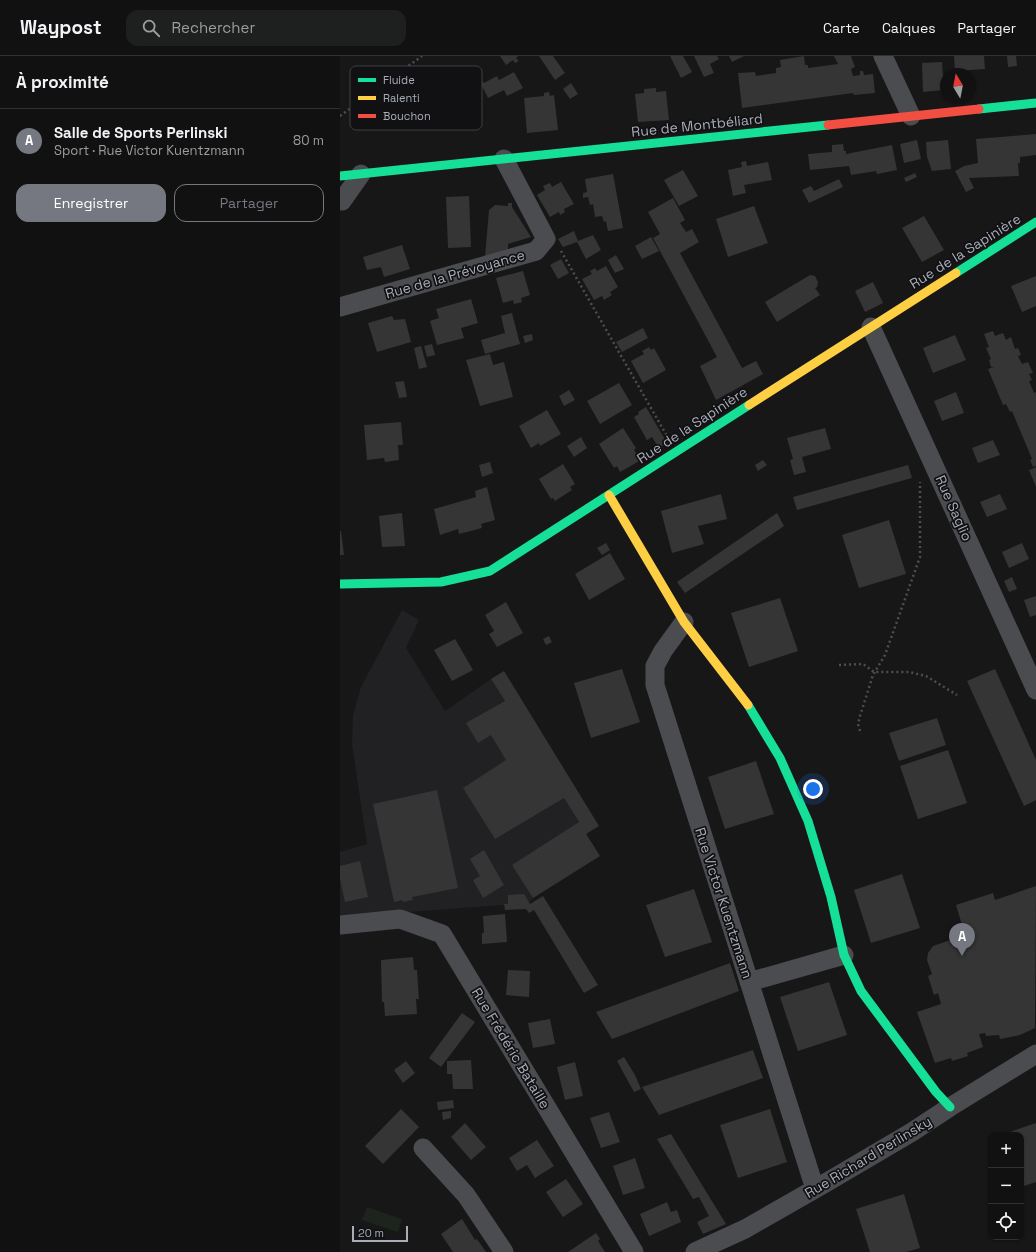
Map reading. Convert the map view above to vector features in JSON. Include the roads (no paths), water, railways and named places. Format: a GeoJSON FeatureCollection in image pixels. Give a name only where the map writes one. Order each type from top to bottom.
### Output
{"type":"FeatureCollection","features":[{"type":"Feature","properties":{"kind":"street"},"geometry":{"type":"LineString","coordinates":[[891,60],[911,116]]}},
{"type":"Feature","properties":{"kind":"street","name":"Rue de Montbéliard"},"geometry":{"type":"LineString","coordinates":[[340,176],[1036,103]]}},
{"type":"Feature","properties":{"kind":"street","name":"Rue de la Prévoyance"},"geometry":{"type":"LineString","coordinates":[[340,307],[536,251],[546,240],[504,159]]}},
{"type":"Feature","properties":{"kind":"street"},"geometry":{"type":"LineString","coordinates":[[340,201],[342,201],[361,174]]}},
{"type":"Feature","properties":{"kind":"street","name":"Rue de la Sapinière"},"geometry":{"type":"LineString","coordinates":[[340,584],[441,582],[490,571],[1036,222]]}},
{"type":"Feature","properties":{"kind":"street","name":"Rue Saglio"},"geometry":{"type":"LineString","coordinates":[[871,327],[1036,690]]}},
{"type":"Feature","properties":{"kind":"street"},"geometry":{"type":"LineString","coordinates":[[609,495],[684,622],[745,700],[780,758],[812,835],[831,897],[844,955],[861,991],[875,1012],[936,1092],[950,1107]]}},
{"type":"Feature","properties":{"kind":"street","name":"Rue Victor Kuentzmann"},"geometry":{"type":"LineString","coordinates":[[684,622],[663,651],[655,666],[655,685],[815,1189]]}},
{"type":"Feature","properties":{"kind":"street","name":"Rue Frédéric Bataille"},"geometry":{"type":"LineString","coordinates":[[340,924],[400,919],[442,934],[634,1252]]}},
{"type":"Feature","properties":{"kind":"street"},"geometry":{"type":"LineString","coordinates":[[749,982],[844,955]]}},
{"type":"Feature","properties":{"kind":"street","name":"Rue Richard Perlinsky"},"geometry":{"type":"LineString","coordinates":[[696,1252],[745,1229],[815,1189],[912,1132],[1036,1054]]}},
{"type":"Feature","properties":{"kind":"street"},"geometry":{"type":"LineString","coordinates":[[423,1148],[466,1195],[504,1252]]}},
{"type":"Feature","properties":{"kind":"place","name":"Salle de Sports Perlinski"},"geometry":{"type":"Point","coordinates":[962,956]}}]}
